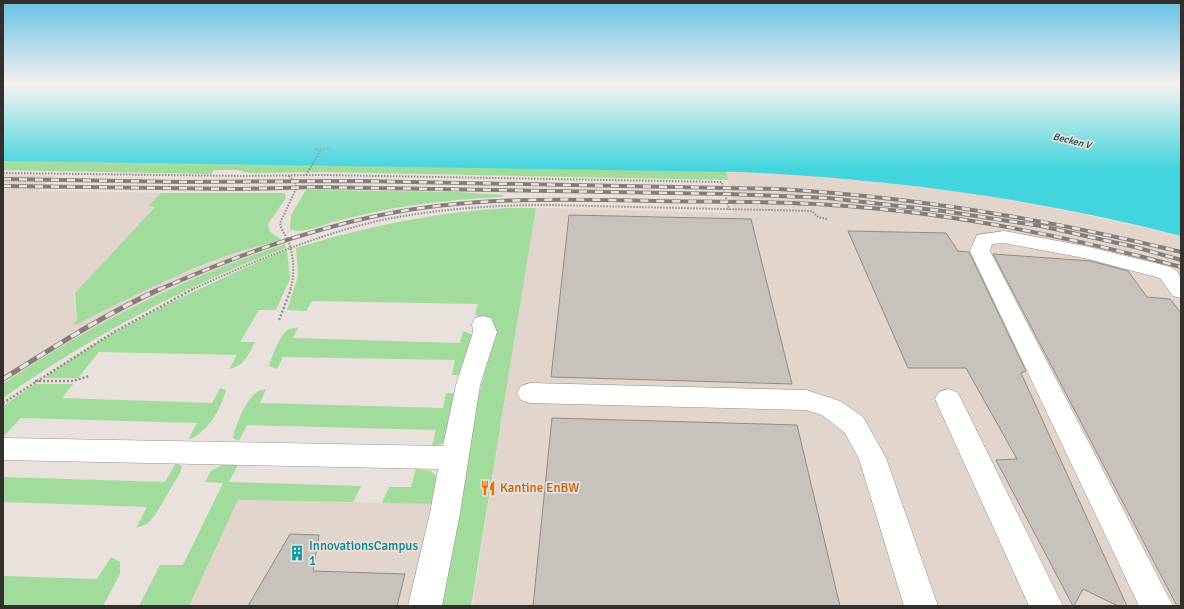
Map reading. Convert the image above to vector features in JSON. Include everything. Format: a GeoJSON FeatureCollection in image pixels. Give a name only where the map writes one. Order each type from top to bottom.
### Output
{"type":"FeatureCollection","features":[{"type":"Feature","properties":{"kind":"lane"},"geometry":{"type":"LineString","coordinates":[[1156,606],[980,251],[984,239],[1004,237],[1034,242],[1085,252],[1166,273],[1181,290]]}},
{"type":"Feature","properties":{"kind":"lane"},"geometry":{"type":"LineString","coordinates":[[426,606],[446,513],[454,458],[468,385],[485,332],[483,324]]}},
{"type":"Feature","properties":{"kind":"lane"},"geometry":{"type":"LineString","coordinates":[[530,393],[806,400],[831,408],[854,425],[872,458],[921,606]]}},
{"type":"Feature","properties":{"kind":"lane"},"geometry":{"type":"LineString","coordinates":[[948,398],[1046,606]]}},
{"type":"Feature","properties":{"kind":"lane"},"geometry":{"type":"LineString","coordinates":[[3,449],[454,458]]}},
{"type":"Feature","properties":{"kind":"path"},"geometry":{"type":"LineString","coordinates":[[314,149],[330,149]]}},
{"type":"Feature","properties":{"kind":"path"},"geometry":{"type":"LineString","coordinates":[[306,175],[322,149]]}},
{"type":"Feature","properties":{"kind":"path"},"geometry":{"type":"LineString","coordinates":[[3,173],[233,176],[306,175],[722,182],[729,210]]}},
{"type":"Feature","properties":{"kind":"path"},"geometry":{"type":"LineString","coordinates":[[280,320],[293,279],[288,239],[280,226],[280,221],[297,188],[295,181],[287,175]]}},
{"type":"Feature","properties":{"kind":"path"},"geometry":{"type":"LineString","coordinates":[[3,402],[107,335],[156,308],[246,265],[290,248],[342,231],[380,221],[476,208],[510,206],[812,211],[818,217],[827,219]]}},
{"type":"Feature","properties":{"kind":"path"},"geometry":{"type":"LineString","coordinates":[[34,381],[73,381],[89,376]]}},
{"type":"Feature","properties":{"kind":"shaded area"},"geometry":{"type":"Polygon","coordinates":[[[726,171],[819,175],[980,194],[1181,236],[1181,606],[472,606],[536,208],[734,213],[726,171]]]}},
{"type":"Feature","properties":{"kind":"shaded area"},"geometry":{"type":"Polygon","coordinates":[[[3,175],[54,176],[37,191],[161,193],[148,206],[155,207],[74,294],[76,325],[165,280],[230,255],[282,240],[285,244],[252,255],[146,300],[60,348],[3,384],[3,175]]]}},
{"type":"Feature","properties":{"kind":"shaded area"},"geometry":{"type":"Polygon","coordinates":[[[238,500],[438,504],[416,606],[189,606],[238,500]]]}},
{"type":"Feature","properties":{"kind":"green space"},"geometry":{"type":"Polygon","coordinates":[[[3,161],[726,171],[728,180],[325,172],[250,173],[237,170],[214,170],[211,174],[3,170],[3,161]]]}},
{"type":"Feature","properties":{"kind":"green space"},"geometry":{"type":"Polygon","coordinates":[[[306,190],[459,192],[504,195],[503,197],[455,200],[407,206],[349,218],[307,230],[291,230],[291,215],[306,190]]]}},
{"type":"Feature","properties":{"kind":"green space"},"geometry":{"type":"Polygon","coordinates":[[[161,193],[285,193],[286,198],[268,224],[270,232],[282,240],[209,262],[151,287],[76,325],[73,324],[77,321],[75,293],[155,207],[148,206],[161,193]]]}},
{"type":"Feature","properties":{"kind":"green space"},"geometry":{"type":"Polygon","coordinates":[[[508,208],[536,208],[471,606],[434,606],[463,462],[494,332],[492,319],[475,315],[478,304],[312,301],[306,311],[287,310],[298,276],[296,248],[348,233],[400,222],[454,213],[508,208]]]}},
{"type":"Feature","properties":{"kind":"green space"},"geometry":{"type":"Polygon","coordinates":[[[285,244],[286,248],[212,278],[105,333],[3,398],[3,384],[36,362],[104,322],[175,287],[248,257],[285,244]]]}},
{"type":"Feature","properties":{"kind":"green space"},"geometry":{"type":"Polygon","coordinates":[[[287,250],[290,279],[276,310],[259,310],[240,342],[255,342],[245,360],[234,368],[229,369],[237,355],[99,352],[78,378],[44,378],[107,337],[158,309],[222,278],[287,250]]]}},
{"type":"Feature","properties":{"kind":"green space"},"geometry":{"type":"Polygon","coordinates":[[[299,327],[293,338],[460,343],[463,331],[471,334],[472,338],[459,375],[452,375],[455,360],[283,357],[277,369],[269,366],[282,335],[289,329],[299,327]]]}},
{"type":"Feature","properties":{"kind":"green space"},"geometry":{"type":"Polygon","coordinates":[[[35,384],[73,384],[62,398],[212,403],[220,388],[226,390],[217,413],[212,420],[202,432],[188,440],[197,423],[21,418],[5,435],[3,435],[3,406],[35,384]]]}},
{"type":"Feature","properties":{"kind":"green space"},"geometry":{"type":"Polygon","coordinates":[[[266,389],[260,403],[443,408],[446,393],[456,393],[446,440],[441,444],[432,446],[436,430],[247,425],[239,441],[233,438],[236,427],[249,400],[258,391],[266,389]]]}},
{"type":"Feature","properties":{"kind":"green space"},"geometry":{"type":"Polygon","coordinates":[[[176,463],[182,466],[180,473],[155,515],[147,524],[136,528],[147,507],[3,502],[3,477],[165,482],[176,463]]]}},
{"type":"Feature","properties":{"kind":"green space"},"geometry":{"type":"Polygon","coordinates":[[[222,465],[238,465],[229,482],[361,486],[353,502],[238,500],[189,606],[139,606],[160,565],[183,565],[223,483],[205,482],[211,471],[222,465]]]}},
{"type":"Feature","properties":{"kind":"green space"},"geometry":{"type":"Polygon","coordinates":[[[416,469],[431,471],[440,481],[438,504],[382,503],[389,487],[411,487],[416,469]]]}},
{"type":"Feature","properties":{"kind":"green space"},"geometry":{"type":"Polygon","coordinates":[[[111,557],[120,562],[120,574],[103,606],[3,606],[3,576],[97,579],[111,557]]]}},
{"type":"Feature","properties":{"kind":"water","name":"Becken V"},"geometry":{"type":"Polygon","coordinates":[[[3,112],[1181,112],[1181,236],[1072,211],[962,192],[907,185],[796,175],[740,172],[3,161],[3,112]]]}},
{"type":"Feature","properties":{"kind":"building"},"geometry":{"type":"Polygon","coordinates":[[[569,215],[751,219],[792,384],[551,377],[569,215]]]}},
{"type":"Feature","properties":{"kind":"building"},"geometry":{"type":"Polygon","coordinates":[[[848,231],[946,233],[958,251],[969,252],[1026,371],[1021,373],[1127,606],[1118,606],[1083,589],[1073,606],[996,460],[1017,459],[966,368],[908,368],[848,231]]]}},
{"type":"Feature","properties":{"kind":"building"},"geometry":{"type":"Polygon","coordinates":[[[993,254],[1091,261],[1128,271],[1147,297],[1170,299],[1181,313],[1181,606],[1177,606],[993,254]]]}},
{"type":"Feature","properties":{"kind":"building"},"geometry":{"type":"Polygon","coordinates":[[[552,418],[797,425],[840,606],[533,606],[552,418]]]}},
{"type":"Feature","properties":{"kind":"building","name":"InnovationsCampus 1"},"geometry":{"type":"Polygon","coordinates":[[[290,534],[319,535],[313,571],[405,574],[397,606],[248,606],[290,534]]]}},
{"type":"Feature","properties":{"kind":"railway"},"geometry":{"type":"LineString","coordinates":[[3,179],[180,182],[359,181],[778,189],[880,198],[981,211],[1080,229],[1181,252]]}},
{"type":"Feature","properties":{"kind":"railway"},"geometry":{"type":"LineString","coordinates":[[3,186],[240,189],[316,187],[729,194],[828,198],[943,211],[1041,226],[1135,247],[1181,260]]}},
{"type":"Feature","properties":{"kind":"railway"},"geometry":{"type":"LineString","coordinates":[[158,290],[238,257],[320,230],[376,216],[411,210],[446,205],[516,200],[766,202],[875,208],[919,213],[1008,227],[1095,245],[1181,267]]}},
{"type":"Feature","properties":{"kind":"railway"},"geometry":{"type":"LineString","coordinates":[[3,379],[119,309],[158,290]]}},
{"type":"Feature","properties":{"kind":"place","name":"Kantine EnBW"},"geometry":{"type":"Point","coordinates":[488,488]}},
{"type":"Feature","properties":{"kind":"place","name":"InnovationsCampus 1"},"geometry":{"type":"Point","coordinates":[297,553]}}]}
